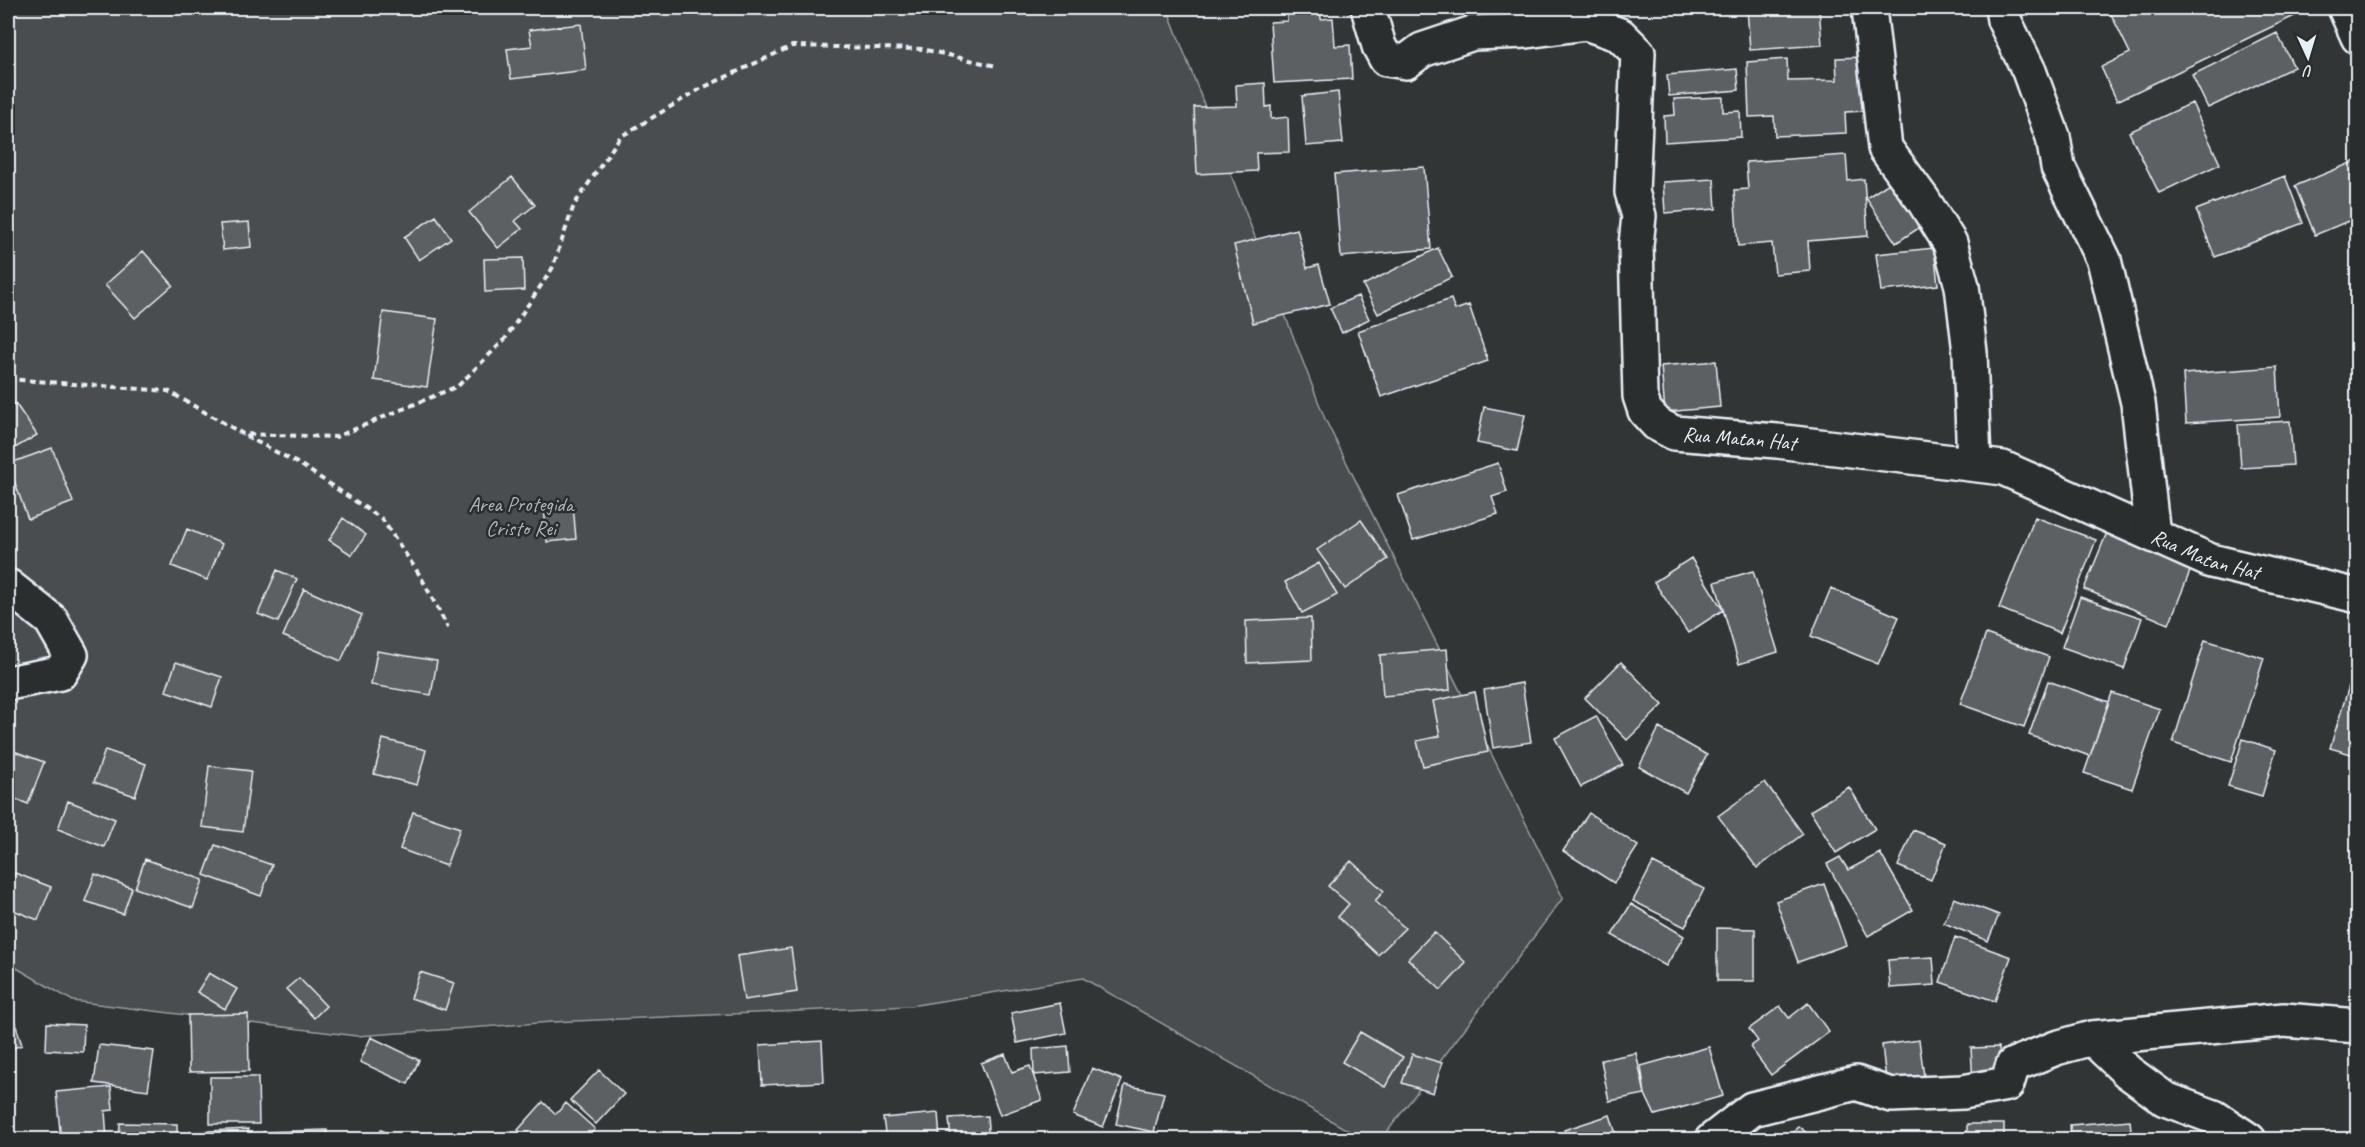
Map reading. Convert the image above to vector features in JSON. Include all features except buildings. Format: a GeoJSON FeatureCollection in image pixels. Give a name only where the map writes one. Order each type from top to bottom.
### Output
{"type":"FeatureCollection","features":[{"type":"Feature","properties":{"kind":"street","name":"Rua Matan Hat"},"geometry":{"type":"LineString","coordinates":[[1368,8],[1379,46],[1386,59],[1406,62],[1422,50],[1473,33],[1527,31],[1586,23],[1620,35],[1638,53],[1632,192],[1639,216],[1636,245],[1640,396],[1645,411],[1657,424],[1674,433],[1777,441],[2002,468],[2211,561],[2358,596]]}},
{"type":"Feature","properties":{"kind":"street"},"geometry":{"type":"LineString","coordinates":[[1869,8],[1885,148],[1923,200],[1950,243],[1962,286],[1970,352],[1974,464]]}},
{"type":"Feature","properties":{"kind":"street"},"geometry":{"type":"LineString","coordinates":[[2002,8],[2004,20],[2029,71],[2053,137],[2058,166],[2104,260],[2138,403],[2153,535]]}},
{"type":"Feature","properties":{"kind":"street"},"geometry":{"type":"LineString","coordinates":[[2344,8],[2358,37]]}},
{"type":"Feature","properties":{"kind":"street"},"geometry":{"type":"LineString","coordinates":[[8,586],[51,620],[71,655],[60,673],[8,683]]}},
{"type":"Feature","properties":{"kind":"street"},"geometry":{"type":"LineString","coordinates":[[1712,1140],[1752,1108],[1856,1083],[1891,1095],[1963,1092],[2007,1084],[2013,1065],[2056,1048],[2092,1038],[2284,1020],[2358,1026]]}},
{"type":"Feature","properties":{"kind":"street"},"geometry":{"type":"LineString","coordinates":[[2092,1038],[2128,1072],[2165,1099],[2214,1117],[2249,1140]]}},
{"type":"Feature","properties":{"kind":"path"},"geometry":{"type":"LineString","coordinates":[[243,434],[336,437],[458,386],[505,339],[552,269],[574,206],[620,137],[700,89],[792,46],[922,49],[996,66]]}},
{"type":"Feature","properties":{"kind":"path"},"geometry":{"type":"LineString","coordinates":[[8,379],[168,391],[302,465],[382,519],[421,577],[448,628]]}},
{"type":"Feature","properties":{"kind":"green space","name":"Area Protegida Cristo Rei"},"geometry":{"type":"Polygon","coordinates":[[[8,8],[1167,8],[1325,419],[1563,898],[1381,1140],[1363,1139],[1083,978],[910,1006],[552,1022],[357,1036],[73,1001],[8,963],[8,8]]]}}]}
